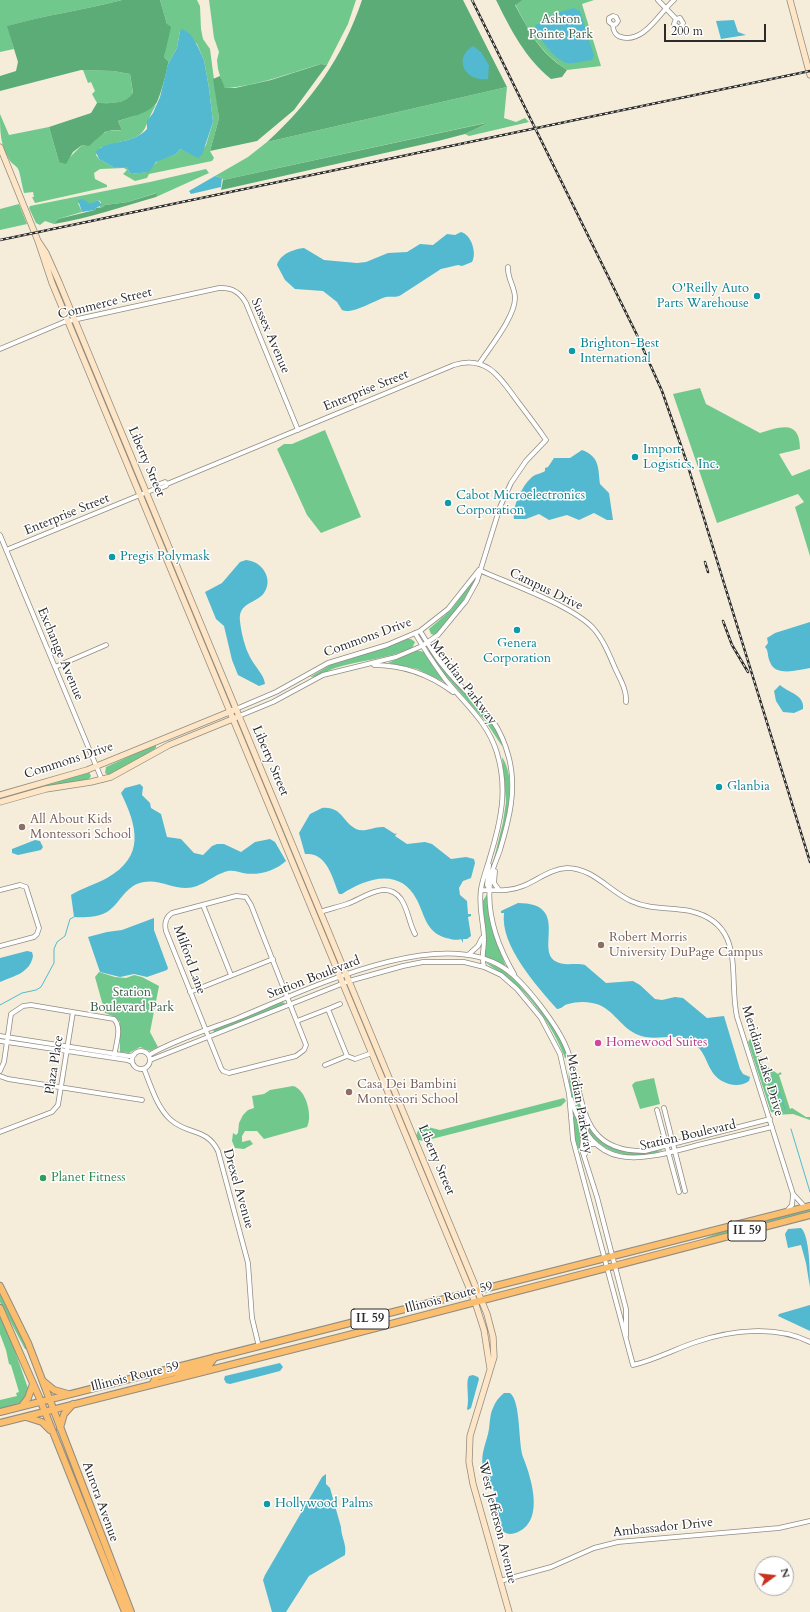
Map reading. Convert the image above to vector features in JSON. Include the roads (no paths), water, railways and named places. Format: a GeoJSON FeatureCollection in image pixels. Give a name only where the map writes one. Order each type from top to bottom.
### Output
{"type":"FeatureCollection","features":[{"type":"Feature","properties":{"kind":"main road","name":"Illinois Route 59"},"geometry":{"type":"LineString","coordinates":[[0,1412],[807,1207]]}},
{"type":"Feature","properties":{"kind":"main road","name":"Illinois Route 59"},"geometry":{"type":"LineString","coordinates":[[0,1423],[482,1301],[810,1215]]}},
{"type":"Feature","properties":{"kind":"main road","name":"Aurora Avenue"},"geometry":{"type":"LineString","coordinates":[[0,1286],[22,1331],[43,1381],[131,1612]]}},
{"type":"Feature","properties":{"kind":"main road","name":"Aurora Avenue"},"geometry":{"type":"LineString","coordinates":[[0,1308],[33,1384],[125,1612]]}},
{"type":"Feature","properties":{"kind":"main road","name":"IL 59"},"geometry":{"type":"LineString","coordinates":[[178,1377],[181,1372],[209,1365],[215,1357]]}},
{"type":"Feature","properties":{"kind":"main road","name":"IL 59"},"geometry":{"type":"LineString","coordinates":[[153,1384],[156,1377],[176,1372],[178,1367]]}},
{"type":"Feature","properties":{"kind":"main road"},"geometry":{"type":"LineString","coordinates":[[43,1381],[54,1390],[70,1394]]}},
{"type":"Feature","properties":{"kind":"main road"},"geometry":{"type":"LineString","coordinates":[[22,1406],[28,1398],[33,1384]]}},
{"type":"Feature","properties":{"kind":"main road"},"geometry":{"type":"LineString","coordinates":[[60,1428],[64,1414],[72,1404]]}},
{"type":"Feature","properties":{"kind":"main road"},"geometry":{"type":"LineString","coordinates":[[26,1417],[42,1422],[51,1430]]}},
{"type":"Feature","properties":{"kind":"street"},"geometry":{"type":"LineString","coordinates":[[658,0],[676,19]]}},
{"type":"Feature","properties":{"kind":"street"},"geometry":{"type":"LineString","coordinates":[[613,25],[618,36],[625,38],[635,36],[647,29],[674,0]]}},
{"type":"Feature","properties":{"kind":"street"},"geometry":{"type":"LineString","coordinates":[[790,0],[810,75]]}},
{"type":"Feature","properties":{"kind":"street","name":"Liberty Street"},"geometry":{"type":"LineString","coordinates":[[0,147],[38,241],[52,283],[71,320],[233,710],[320,912],[479,1291]]}},
{"type":"Feature","properties":{"kind":"street"},"geometry":{"type":"LineString","coordinates":[[479,364],[514,308],[514,292],[508,274],[508,267]]}},
{"type":"Feature","properties":{"kind":"street","name":"Sussex Avenue"},"geometry":{"type":"LineString","coordinates":[[195,293],[225,288],[236,291],[242,296],[298,430]]}},
{"type":"Feature","properties":{"kind":"street","name":"Commerce Street"},"geometry":{"type":"LineString","coordinates":[[0,349],[71,320],[195,293]]}},
{"type":"Feature","properties":{"kind":"street","name":"Enterprise Street"},"geometry":{"type":"LineString","coordinates":[[6,550],[156,488],[158,489],[166,486],[167,484],[454,365],[468,362],[479,364],[498,375],[546,440],[526,461],[510,483],[500,507],[479,570]]}},
{"type":"Feature","properties":{"kind":"street","name":"Exchange Avenue"},"geometry":{"type":"LineString","coordinates":[[0,535],[102,780]]}},
{"type":"Feature","properties":{"kind":"street","name":"Commons Drive"},"geometry":{"type":"LineString","coordinates":[[0,795],[96,766],[271,694],[328,663],[387,645],[420,631],[448,609],[479,570]]}},
{"type":"Feature","properties":{"kind":"street","name":"Commons Drive"},"geometry":{"type":"LineString","coordinates":[[0,802],[46,790],[102,780],[124,771],[169,745],[273,702],[323,675],[386,660],[422,646],[446,627],[466,601],[477,581],[479,570]]}},
{"type":"Feature","properties":{"kind":"street","name":"Campus Drive"},"geometry":{"type":"LineString","coordinates":[[479,570],[565,608],[586,621],[604,643],[624,689],[626,702]]}},
{"type":"Feature","properties":{"kind":"street","name":"Meridian Parkway"},"geometry":{"type":"LineString","coordinates":[[420,631],[444,668],[487,712],[498,728],[506,750],[512,778],[512,805],[494,866],[490,890],[491,910],[499,947],[516,978]]}},
{"type":"Feature","properties":{"kind":"street","name":"Meridian Parkway"},"geometry":{"type":"LineString","coordinates":[[415,633],[436,667],[473,710],[487,729],[497,753],[502,773],[504,793],[501,818],[481,890],[480,915],[484,942],[482,958],[484,967],[501,975],[511,983],[545,1024],[560,1054],[569,1094],[573,1140],[626,1338]]}},
{"type":"Feature","properties":{"kind":"street"},"geometry":{"type":"LineString","coordinates":[[55,666],[106,645]]}},
{"type":"Feature","properties":{"kind":"street"},"geometry":{"type":"LineString","coordinates":[[360,665],[387,665],[418,672],[445,686],[462,699]]}},
{"type":"Feature","properties":{"kind":"street","name":"Liberty Street"},"geometry":{"type":"LineString","coordinates":[[236,717],[340,977],[471,1293]]}},
{"type":"Feature","properties":{"kind":"street","name":"Meridian Parkway"},"geometry":{"type":"LineString","coordinates":[[489,862],[487,885],[490,890]]}},
{"type":"Feature","properties":{"kind":"street","name":"Meridian Parkway"},"geometry":{"type":"LineString","coordinates":[[494,866],[494,883],[499,890]]}},
{"type":"Feature","properties":{"kind":"street","name":"Meridian Lake Drive"},"geometry":{"type":"LineString","coordinates":[[481,890],[499,890],[522,886],[555,870],[574,869],[593,875],[633,902],[654,908],[695,913],[716,925],[725,936],[732,950],[734,964],[734,1000],[737,1017],[793,1194],[807,1207]]}},
{"type":"Feature","properties":{"kind":"street"},"geometry":{"type":"LineString","coordinates":[[0,890],[20,885],[26,887],[39,928],[34,937],[0,946]]}},
{"type":"Feature","properties":{"kind":"street"},"geometry":{"type":"LineString","coordinates":[[491,910],[492,897],[499,890]]}},
{"type":"Feature","properties":{"kind":"street"},"geometry":{"type":"LineString","coordinates":[[320,912],[348,903],[374,891],[388,891],[397,895],[404,904],[410,924],[416,934]]}},
{"type":"Feature","properties":{"kind":"street","name":"Milford Lane"},"geometry":{"type":"LineString","coordinates":[[236,896],[246,897],[251,905],[273,958],[306,1044],[301,1054],[229,1073],[223,1071],[221,1068],[166,931],[165,924],[167,918],[172,913],[203,905],[236,896]]}},
{"type":"Feature","properties":{"kind":"street"},"geometry":{"type":"LineString","coordinates":[[203,905],[231,975]]}},
{"type":"Feature","properties":{"kind":"street"},"geometry":{"type":"LineString","coordinates":[[468,955],[478,946],[483,933]]}},
{"type":"Feature","properties":{"kind":"street","name":"Station Boulevard"},"geometry":{"type":"LineString","coordinates":[[149,1057],[206,1031],[346,974],[414,956],[444,954],[468,955]]}},
{"type":"Feature","properties":{"kind":"street","name":"Meridian Parkway"},"geometry":{"type":"LineString","coordinates":[[468,955],[482,958],[504,968],[516,978],[554,1024],[563,1039],[572,1064],[583,1110],[588,1123],[582,1141],[585,1158],[612,1256],[626,1315],[626,1338]]}},
{"type":"Feature","properties":{"kind":"street"},"geometry":{"type":"LineString","coordinates":[[190,992],[273,958]]}},
{"type":"Feature","properties":{"kind":"street","name":"Station Boulevard"},"geometry":{"type":"LineString","coordinates":[[149,1057],[208,1038],[349,981],[384,970],[423,962],[464,962],[484,967]]}},
{"type":"Feature","properties":{"kind":"street"},"geometry":{"type":"LineString","coordinates":[[297,1020],[340,1004]]}},
{"type":"Feature","properties":{"kind":"street"},"geometry":{"type":"LineString","coordinates":[[0,1071],[4,1062],[11,1014],[23,1006],[31,1005],[109,1017],[116,1021],[119,1030],[114,1056]]}},
{"type":"Feature","properties":{"kind":"street"},"geometry":{"type":"LineString","coordinates":[[328,1009],[347,1056],[355,1060],[372,1053]]}},
{"type":"Feature","properties":{"kind":"street","name":"Plaza Place"},"geometry":{"type":"LineString","coordinates":[[0,1132],[52,1112],[58,1105],[62,1088],[73,1012]]}},
{"type":"Feature","properties":{"kind":"street"},"geometry":{"type":"LineString","coordinates":[[0,1036],[7,1040]]}},
{"type":"Feature","properties":{"kind":"street"},"geometry":{"type":"LineString","coordinates":[[0,1041],[7,1040],[114,1056],[130,1060],[137,1068],[144,1069],[149,1065],[149,1057],[141,1051],[134,1055],[114,1056]]}},
{"type":"Feature","properties":{"kind":"street"},"geometry":{"type":"LineString","coordinates":[[132,1062],[134,1055]]}},
{"type":"Feature","properties":{"kind":"street"},"geometry":{"type":"LineString","coordinates":[[325,1066],[347,1056]]}},
{"type":"Feature","properties":{"kind":"street","name":"Drexel Avenue"},"geometry":{"type":"LineString","coordinates":[[144,1069],[158,1102],[166,1115],[176,1124],[208,1137],[218,1151],[248,1263],[252,1318],[259,1346]]}},
{"type":"Feature","properties":{"kind":"street"},"geometry":{"type":"LineString","coordinates":[[0,1076],[8,1080],[142,1100]]}},
{"type":"Feature","properties":{"kind":"street","name":"Station Boulevard"},"geometry":{"type":"LineString","coordinates":[[569,1094],[579,1122],[585,1132],[596,1144],[611,1153],[629,1158],[646,1158],[772,1127]]}},
{"type":"Feature","properties":{"kind":"street"},"geometry":{"type":"LineString","coordinates":[[664,1108],[685,1191]]}},
{"type":"Feature","properties":{"kind":"street"},"geometry":{"type":"LineString","coordinates":[[657,1110],[679,1192]]}},
{"type":"Feature","properties":{"kind":"street","name":"Station Boulevard"},"geometry":{"type":"LineString","coordinates":[[588,1123],[605,1141],[620,1148],[645,1151],[770,1119]]}},
{"type":"Feature","properties":{"kind":"street","name":"Meridian Parkway"},"geometry":{"type":"LineString","coordinates":[[585,1158],[586,1146],[589,1144],[596,1144]]}},
{"type":"Feature","properties":{"kind":"street"},"geometry":{"type":"LineString","coordinates":[[786,1212],[792,1205],[793,1194]]}},
{"type":"Feature","properties":{"kind":"street","name":"West Jefferson Avenue"},"geometry":{"type":"LineString","coordinates":[[479,1291],[494,1344],[494,1357],[471,1432],[469,1462],[472,1480],[509,1612]]}},
{"type":"Feature","properties":{"kind":"street","name":"West Jefferson Avenue"},"geometry":{"type":"LineString","coordinates":[[471,1293],[484,1330],[490,1370]]}},
{"type":"Feature","properties":{"kind":"street"},"geometry":{"type":"LineString","coordinates":[[626,1338],[633,1366],[655,1359],[696,1342],[729,1334],[775,1333],[797,1337],[810,1342]]}},
{"type":"Feature","properties":{"kind":"street","name":"Ambassador Drive"},"geometry":{"type":"LineString","coordinates":[[500,1581],[551,1567],[594,1548],[618,1542],[779,1528],[810,1521]]}},
{"type":"Feature","properties":{"kind":"water"},"geometry":{"type":"Polygon","coordinates":[[[574,8],[580,11],[594,56],[592,60],[567,63],[552,53],[542,41],[535,25],[549,20],[553,14],[574,8]]]}},
{"type":"Feature","properties":{"kind":"water"},"geometry":{"type":"Polygon","coordinates":[[[734,20],[738,32],[746,35],[721,39],[716,21],[734,20]]]}},
{"type":"Feature","properties":{"kind":"water"},"geometry":{"type":"Polygon","coordinates":[[[183,29],[191,35],[204,60],[209,88],[213,122],[202,155],[198,158],[180,149],[176,154],[156,162],[149,172],[131,174],[126,167],[113,167],[99,159],[96,152],[100,148],[134,138],[147,129],[147,121],[153,113],[160,97],[168,64],[177,48],[180,31],[183,29]]]}},
{"type":"Feature","properties":{"kind":"water"},"geometry":{"type":"Polygon","coordinates":[[[473,46],[481,52],[489,65],[488,79],[473,77],[467,73],[464,68],[464,57],[467,51],[473,46]]]}},
{"type":"Feature","properties":{"kind":"water"},"geometry":{"type":"Polygon","coordinates":[[[215,176],[222,178],[221,187],[191,194],[189,191],[215,176]]]}},
{"type":"Feature","properties":{"kind":"water"},"geometry":{"type":"Polygon","coordinates":[[[83,199],[90,204],[98,200],[102,205],[95,210],[82,212],[78,200],[83,199]]]}},
{"type":"Feature","properties":{"kind":"water"},"geometry":{"type":"Polygon","coordinates":[[[461,232],[471,241],[474,250],[472,262],[462,266],[458,265],[441,269],[399,296],[386,297],[352,310],[342,310],[337,302],[323,291],[295,289],[285,280],[277,265],[284,255],[304,248],[324,260],[357,263],[366,262],[388,253],[407,252],[420,244],[433,245],[447,234],[455,235],[461,232]]]}},
{"type":"Feature","properties":{"kind":"water"},"geometry":{"type":"Polygon","coordinates":[[[582,450],[592,456],[597,464],[600,484],[609,493],[613,520],[607,520],[594,513],[579,520],[567,515],[549,520],[539,514],[526,519],[514,519],[518,497],[524,486],[532,477],[545,471],[545,468],[548,467],[554,458],[570,458],[582,450]]]}},
{"type":"Feature","properties":{"kind":"water"},"geometry":{"type":"Polygon","coordinates":[[[246,560],[252,561],[261,567],[265,572],[268,582],[267,588],[261,597],[248,604],[242,610],[240,615],[241,630],[246,649],[264,680],[265,684],[259,686],[238,675],[232,660],[224,626],[216,619],[205,592],[222,583],[240,562],[246,560]]]}},
{"type":"Feature","properties":{"kind":"water"},"geometry":{"type":"Polygon","coordinates":[[[810,622],[810,668],[782,671],[773,667],[765,647],[768,643],[767,638],[775,633],[810,622]]]}},
{"type":"Feature","properties":{"kind":"water"},"geometry":{"type":"Polygon","coordinates":[[[780,685],[802,700],[803,709],[794,713],[783,712],[776,701],[774,691],[780,685]]]}},
{"type":"Feature","properties":{"kind":"water"},"geometry":{"type":"Polygon","coordinates":[[[140,784],[143,787],[142,795],[150,803],[151,808],[161,814],[167,837],[181,839],[194,853],[203,855],[212,846],[217,844],[224,844],[241,852],[255,842],[270,839],[275,842],[286,861],[277,868],[266,872],[249,874],[228,871],[217,875],[202,884],[186,888],[149,881],[144,882],[128,890],[107,912],[90,917],[74,917],[71,895],[107,878],[128,860],[133,850],[135,840],[134,829],[127,805],[121,793],[125,788],[140,784]]]}},
{"type":"Feature","properties":{"kind":"water"},"geometry":{"type":"Polygon","coordinates":[[[322,808],[334,809],[356,829],[366,830],[384,827],[395,834],[397,833],[395,836],[407,844],[425,842],[432,844],[451,859],[466,857],[474,859],[475,863],[471,878],[463,881],[459,888],[460,895],[467,901],[468,914],[471,914],[471,916],[468,917],[471,936],[467,939],[463,939],[463,943],[461,939],[455,940],[446,938],[434,932],[427,923],[417,900],[410,890],[402,883],[392,879],[372,880],[339,894],[331,873],[324,861],[312,854],[305,854],[299,833],[310,814],[322,808]]]}},
{"type":"Feature","properties":{"kind":"water"},"geometry":{"type":"Polygon","coordinates":[[[35,840],[40,841],[43,847],[41,850],[18,855],[12,853],[12,849],[35,840]]]}},
{"type":"Feature","properties":{"kind":"water"},"geometry":{"type":"Polygon","coordinates":[[[518,903],[534,905],[543,910],[548,918],[550,955],[555,961],[562,964],[585,965],[606,983],[633,981],[640,985],[655,999],[662,1000],[675,997],[683,998],[707,1018],[724,1016],[740,1069],[743,1074],[750,1077],[749,1081],[734,1085],[721,1080],[715,1076],[702,1052],[692,1042],[679,1037],[650,1038],[636,1034],[605,1008],[599,1005],[589,1002],[577,1002],[557,1009],[530,977],[514,952],[508,939],[504,926],[504,913],[501,913],[501,911],[518,903]]]}},
{"type":"Feature","properties":{"kind":"water"},"geometry":{"type":"Polygon","coordinates":[[[154,918],[154,930],[168,968],[167,970],[147,977],[134,974],[120,977],[100,972],[88,937],[122,930],[154,918]]]}},
{"type":"Feature","properties":{"kind":"water"},"geometry":{"type":"Polygon","coordinates":[[[27,951],[32,952],[33,956],[29,966],[16,976],[0,982],[0,958],[27,951]]]}},
{"type":"Feature","properties":{"kind":"water"},"geometry":{"type":"Polygon","coordinates":[[[801,1228],[804,1232],[808,1247],[810,1288],[806,1263],[801,1245],[788,1248],[785,1234],[788,1229],[801,1228]]]}},
{"type":"Feature","properties":{"kind":"water"},"geometry":{"type":"Polygon","coordinates":[[[810,1305],[810,1331],[778,1316],[779,1314],[810,1305]]]}},
{"type":"Feature","properties":{"kind":"water"},"geometry":{"type":"Polygon","coordinates":[[[280,1363],[283,1367],[280,1371],[230,1384],[226,1383],[224,1379],[225,1376],[280,1363]]]}},
{"type":"Feature","properties":{"kind":"water"},"geometry":{"type":"Polygon","coordinates":[[[473,1375],[479,1379],[471,1408],[468,1410],[468,1379],[469,1376],[473,1375]]]}},
{"type":"Feature","properties":{"kind":"water"},"geometry":{"type":"Polygon","coordinates":[[[504,1393],[510,1393],[514,1397],[516,1404],[521,1451],[529,1475],[534,1498],[534,1508],[531,1518],[526,1526],[518,1532],[511,1534],[507,1534],[501,1529],[497,1515],[494,1491],[484,1471],[482,1462],[492,1410],[496,1402],[504,1393]]]}},
{"type":"Feature","properties":{"kind":"water"},"geometry":{"type":"Polygon","coordinates":[[[326,1474],[326,1484],[330,1488],[341,1527],[345,1555],[309,1576],[286,1612],[272,1612],[263,1580],[322,1477],[326,1474]]]}},
{"type":"Feature","properties":{"kind":"waterway"},"geometry":{"type":"LineString","coordinates":[[0,1005],[22,993],[36,990],[41,987],[54,963],[54,949],[57,942],[65,936],[70,919],[74,917]]}},
{"type":"Feature","properties":{"kind":"waterway"},"geometry":{"type":"LineString","coordinates":[[763,1073],[772,1078],[780,1093],[785,1109]]}},
{"type":"Feature","properties":{"kind":"waterway"},"geometry":{"type":"LineString","coordinates":[[791,1129],[810,1192]]}},
{"type":"Feature","properties":{"kind":"railway"},"geometry":{"type":"LineString","coordinates":[[472,0],[636,333],[662,391],[686,460],[810,862]]}},
{"type":"Feature","properties":{"kind":"railway"},"geometry":{"type":"LineString","coordinates":[[0,240],[810,71]]}},
{"type":"Feature","properties":{"kind":"railway"},"geometry":{"type":"LineString","coordinates":[[705,562],[708,572]]}},
{"type":"Feature","properties":{"kind":"railway"},"geometry":{"type":"LineString","coordinates":[[723,621],[732,645],[748,672]]}},
{"type":"Feature","properties":{"kind":"place","name":"O'Reilly Auto Parts Warehouse"},"geometry":{"type":"Point","coordinates":[757,296]}},
{"type":"Feature","properties":{"kind":"place","name":"Brighton-Best International"},"geometry":{"type":"Point","coordinates":[572,351]}},
{"type":"Feature","properties":{"kind":"place","name":"Import Logistics, Inc."},"geometry":{"type":"Point","coordinates":[635,457]}},
{"type":"Feature","properties":{"kind":"place","name":"Cabot Microelectronics Corporation"},"geometry":{"type":"Point","coordinates":[448,503]}},
{"type":"Feature","properties":{"kind":"place","name":"Pregis Polymask"},"geometry":{"type":"Point","coordinates":[112,557]}},
{"type":"Feature","properties":{"kind":"place","name":"Genera Corporation"},"geometry":{"type":"Point","coordinates":[517,630]}},
{"type":"Feature","properties":{"kind":"place","name":"Glanbia"},"geometry":{"type":"Point","coordinates":[719,787]}},
{"type":"Feature","properties":{"kind":"place","name":"All About Kids Montessori School"},"geometry":{"type":"Point","coordinates":[22,827]}},
{"type":"Feature","properties":{"kind":"place","name":"Robert Morris University DuPage Campus"},"geometry":{"type":"Point","coordinates":[601,945]}},
{"type":"Feature","properties":{"kind":"place","name":"Homewood Suites"},"geometry":{"type":"Point","coordinates":[598,1043]}},
{"type":"Feature","properties":{"kind":"place","name":"Casa Dei Bambini Montessori School"},"geometry":{"type":"Point","coordinates":[349,1092]}},
{"type":"Feature","properties":{"kind":"place","name":"Planet Fitness"},"geometry":{"type":"Point","coordinates":[43,1178]}},
{"type":"Feature","properties":{"kind":"place","name":"Hollywood Palms"},"geometry":{"type":"Point","coordinates":[267,1504]}},
{"type":"Feature","properties":{"kind":"park label","name":"Ashton Pointe Park"},"geometry":{"type":"Point","coordinates":[561,28]}},
{"type":"Feature","properties":{"kind":"park label","name":"Station Boulevard Park"},"geometry":{"type":"Point","coordinates":[132,1000]}}]}
